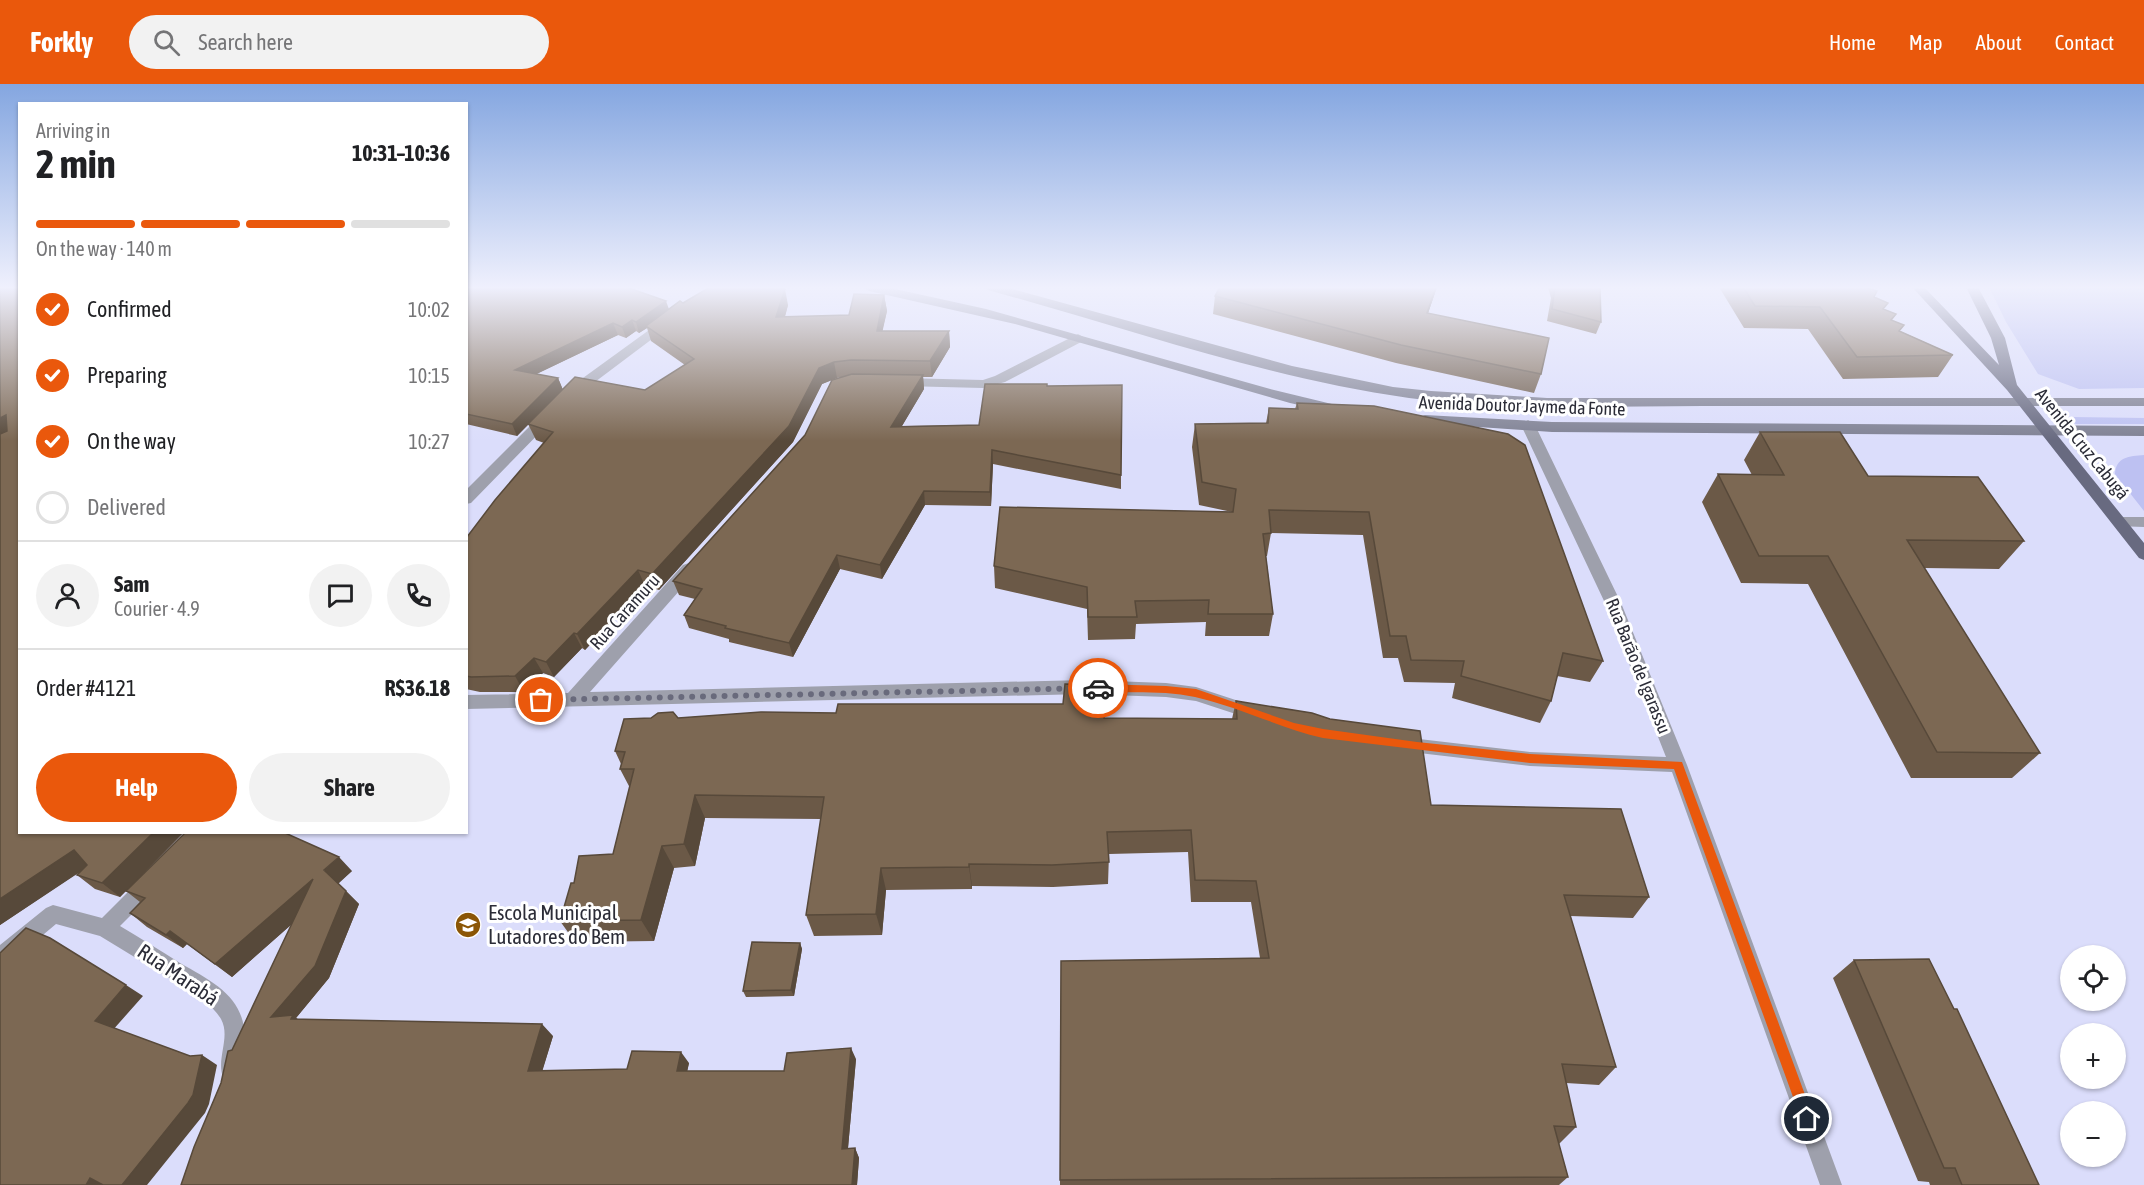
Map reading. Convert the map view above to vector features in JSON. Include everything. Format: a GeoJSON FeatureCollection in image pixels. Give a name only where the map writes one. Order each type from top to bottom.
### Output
{"type":"FeatureCollection","features":[{"type":"Feature","properties":{"kind":"main road"},"geometry":{"type":"LineString","coordinates":[[1079,338],[1263,391],[1348,411]]}},
{"type":"Feature","properties":{"kind":"main road","name":"Avenida Doutor Jayme da Fonte"},"geometry":{"type":"LineString","coordinates":[[1181,338],[1326,378],[1393,391],[1453,398],[1547,402],[2144,402]]}},
{"type":"Feature","properties":{"kind":"main road","name":"Avenida Cruz Cabugá"},"geometry":{"type":"LineString","coordinates":[[1966,338],[2012,387],[2144,554]]}},
{"type":"Feature","properties":{"kind":"main road","name":"Avenida Cruz Cabugá"},"geometry":{"type":"LineString","coordinates":[[1998,338],[2012,387]]}},
{"type":"Feature","properties":{"kind":"main road","name":"Avenida Doutor Jayme da Fonte"},"geometry":{"type":"LineString","coordinates":[[1406,419],[1528,425],[2144,431]]}},
{"type":"Feature","properties":{"kind":"street"},"geometry":{"type":"LineString","coordinates":[[468,497],[578,386],[643,338]]}},
{"type":"Feature","properties":{"kind":"street"},"geometry":{"type":"LineString","coordinates":[[887,382],[983,384],[1000,379],[1077,338]]}},
{"type":"Feature","properties":{"kind":"street","name":"Rua Barão de Igarassu"},"geometry":{"type":"LineString","coordinates":[[1528,425],[1613,603],[1678,765],[1832,1185]]}},
{"type":"Feature","properties":{"kind":"street"},"geometry":{"type":"LineString","coordinates":[[2120,522],[2144,522]]}},
{"type":"Feature","properties":{"kind":"street","name":"Rua Caramuru"},"geometry":{"type":"LineString","coordinates":[[574,698],[699,558]]}},
{"type":"Feature","properties":{"kind":"street"},"geometry":{"type":"LineString","coordinates":[[468,702],[1118,688],[1196,693],[1273,719]]}},
{"type":"Feature","properties":{"kind":"street"},"geometry":{"type":"LineString","coordinates":[[1386,742],[1530,759],[1678,765]]}},
{"type":"Feature","properties":{"kind":"street"},"geometry":{"type":"LineString","coordinates":[[105,928],[160,872]]}},
{"type":"Feature","properties":{"kind":"street","name":"Rua Marabá"},"geometry":{"type":"LineString","coordinates":[[0,958],[53,914],[105,928],[212,993],[226,1007],[233,1018],[236,1032],[228,1085]]}},
{"type":"Feature","properties":{"kind":"shaded area"},"geometry":{"type":"Polygon","coordinates":[[[2016,338],[2144,338],[2144,388],[2079,389],[2038,374],[2016,338]]]}},
{"type":"Feature","properties":{"kind":"shaded area"},"geometry":{"type":"Polygon","coordinates":[[[2072,417],[2144,418],[2144,424],[2076,424],[2069,421],[2072,417]]]}},
{"type":"Feature","properties":{"kind":"shaded area"},"geometry":{"type":"Polygon","coordinates":[[[2144,455],[2144,511],[2115,474],[2118,464],[2124,458],[2144,455]]]}},
{"type":"Feature","properties":{"kind":"building"},"geometry":{"type":"Polygon","coordinates":[[[0,338],[18,338],[18,834],[152,834],[102,883],[77,875],[87,865],[74,850],[0,899],[0,434],[7,431],[6,415],[0,418],[0,338]]]}},
{"type":"Feature","properties":{"kind":"building"},"geometry":{"type":"Polygon","coordinates":[[[468,338],[581,338],[515,370],[558,378],[512,424],[468,414],[468,338]]]}},
{"type":"Feature","properties":{"kind":"building"},"geometry":{"type":"Polygon","coordinates":[[[664,338],[944,338],[930,361],[851,360],[834,362],[819,368],[789,426],[652,574],[638,570],[577,634],[574,633],[546,662],[534,658],[515,676],[468,676],[468,536],[553,432],[528,424],[575,377],[645,390],[694,359],[664,338]]]}},
{"type":"Feature","properties":{"kind":"building"},"geometry":{"type":"Polygon","coordinates":[[[1376,338],[1549,338],[1541,374],[1376,338]]]}},
{"type":"Feature","properties":{"kind":"building"},"geometry":{"type":"Polygon","coordinates":[[[1843,338],[1916,338],[1953,355],[1857,357],[1843,338]]]}},
{"type":"Feature","properties":{"kind":"building"},"geometry":{"type":"Polygon","coordinates":[[[852,374],[923,375],[891,427],[979,425],[985,384],[1122,385],[1121,475],[992,450],[990,492],[924,491],[880,565],[837,555],[789,643],[725,628],[726,626],[684,615],[702,589],[673,581],[805,435],[832,380],[852,374]]]}},
{"type":"Feature","properties":{"kind":"building"},"geometry":{"type":"Polygon","coordinates":[[[1297,403],[1374,406],[1508,434],[1525,445],[1603,661],[1563,653],[1551,701],[1461,676],[1464,661],[1411,660],[1406,636],[1390,636],[1369,512],[1269,510],[1271,533],[1263,534],[1273,614],[1208,614],[1209,600],[1135,601],[1137,617],[1088,617],[1087,587],[994,566],[1000,507],[1233,512],[1236,489],[1202,482],[1195,424],[1268,423],[1269,408],[1298,409],[1297,403]]]}},
{"type":"Feature","properties":{"kind":"building"},"geometry":{"type":"Polygon","coordinates":[[[1760,432],[1840,432],[1868,476],[1978,477],[2024,541],[1907,540],[2040,753],[1937,752],[1828,556],[1759,556],[1718,474],[1784,475],[1760,432]]]}},
{"type":"Feature","properties":{"kind":"building"},"geometry":{"type":"Polygon","coordinates":[[[1065,684],[1106,685],[1104,718],[1237,719],[1236,701],[1312,713],[1330,719],[1420,731],[1431,805],[1621,809],[1649,897],[1564,895],[1616,1067],[1562,1064],[1576,1127],[1554,1126],[1568,1177],[1060,1180],[1061,961],[1269,958],[1256,881],[1195,880],[1191,830],[1107,832],[1109,862],[881,868],[876,914],[806,915],[824,797],[695,795],[684,844],[662,846],[641,920],[560,921],[571,883],[574,883],[579,856],[613,854],[634,769],[620,769],[625,752],[615,751],[624,719],[651,718],[658,713],[673,712],[678,718],[761,712],[836,713],[838,704],[1063,704],[1065,684]]]}},
{"type":"Feature","properties":{"kind":"building"},"geometry":{"type":"Polygon","coordinates":[[[184,834],[287,834],[339,857],[324,870],[346,891],[315,966],[271,1017],[293,1015],[291,1019],[542,1024],[528,1071],[627,1069],[632,1051],[681,1052],[677,1071],[784,1071],[787,1053],[851,1048],[842,1149],[855,1148],[852,1185],[181,1185],[221,1083],[228,1051],[232,1050],[313,879],[215,964],[170,931],[166,935],[130,913],[145,898],[126,891],[184,834]]]}},
{"type":"Feature","properties":{"kind":"building"},"geometry":{"type":"Polygon","coordinates":[[[26,928],[50,938],[126,985],[95,1021],[190,1056],[202,1055],[193,1095],[122,1185],[103,1185],[90,1178],[86,1185],[0,1185],[0,953],[26,928]]]}},
{"type":"Feature","properties":{"kind":"building"},"geometry":{"type":"Polygon","coordinates":[[[752,942],[800,943],[791,990],[743,991],[752,942]]]}},
{"type":"Feature","properties":{"kind":"building"},"geometry":{"type":"Polygon","coordinates":[[[1929,959],[1954,1009],[1957,1009],[2039,1185],[1962,1185],[1955,1168],[1944,1168],[1854,960],[1929,959]]]}},
{"type":"Feature","properties":{"kind":"way so far"},"geometry":{"type":"LineString","coordinates":[[541,700],[1098,688]]}},
{"type":"Feature","properties":{"kind":"place","name":"Escola Municipal Lutadores do Bem"},"geometry":{"type":"Point","coordinates":[468,925]}},
{"type":"Feature","properties":{"kind":"route"},"geometry":{"type":"LineString","coordinates":[[1098,688],[1196,693],[1294,727],[1323,734],[1530,759],[1678,765],[1807,1119]]}}]}
